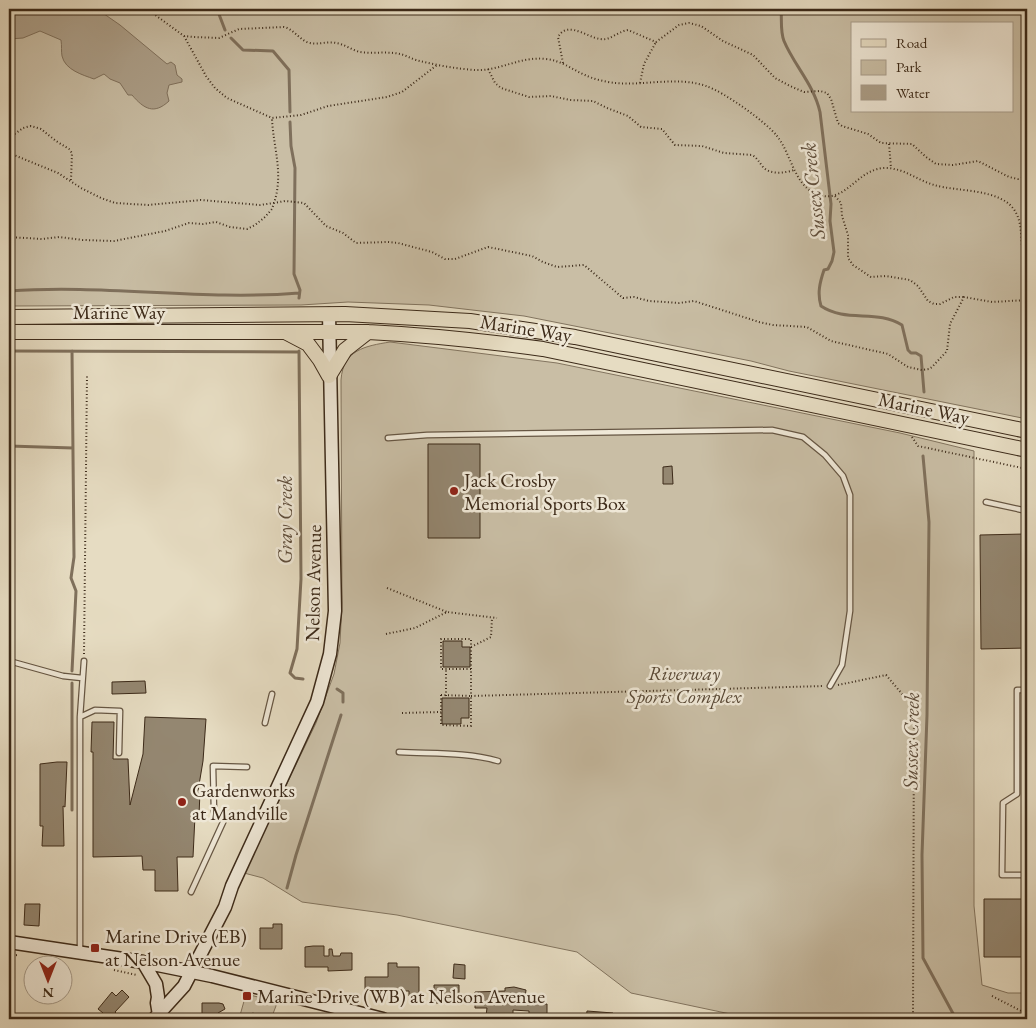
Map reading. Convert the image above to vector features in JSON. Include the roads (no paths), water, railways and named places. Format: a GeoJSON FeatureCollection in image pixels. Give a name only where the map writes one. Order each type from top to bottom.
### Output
{"type":"FeatureCollection","features":[{"type":"Feature","properties":{"kind":"main road","name":"Marine Way"},"geometry":{"type":"LineString","coordinates":[[9,317],[329,314],[384,315],[470,321],[575,337],[1027,431]]}},
{"type":"Feature","properties":{"kind":"main road","name":"Marine Way"},"geometry":{"type":"LineString","coordinates":[[9,332],[368,332],[422,334],[543,349],[1027,450]]}},
{"type":"Feature","properties":{"kind":"main road"},"geometry":{"type":"LineString","coordinates":[[285,332],[308,344],[329,376],[345,350],[368,332]]}},
{"type":"Feature","properties":{"kind":"street","name":"Nelson Avenue"},"geometry":{"type":"LineString","coordinates":[[156,1017],[184,986],[225,907],[232,886],[318,702],[330,654],[335,611],[329,314]]}},
{"type":"Feature","properties":{"kind":"street"},"geometry":{"type":"LineString","coordinates":[[9,942],[143,962],[192,972],[383,1019]]}},
{"type":"Feature","properties":{"kind":"street"},"geometry":{"type":"LineString","coordinates":[[143,962],[158,991],[156,1017]]}},
{"type":"Feature","properties":{"kind":"lane"},"geometry":{"type":"LineString","coordinates":[[388,438],[427,435],[772,430],[803,437],[825,455],[843,476],[850,495],[850,611],[842,665],[830,686]]}},
{"type":"Feature","properties":{"kind":"lane"},"geometry":{"type":"LineString","coordinates":[[986,502],[1027,511]]}},
{"type":"Feature","properties":{"kind":"lane"},"geometry":{"type":"LineString","coordinates":[[9,661],[63,676],[82,678]]}},
{"type":"Feature","properties":{"kind":"lane"},"geometry":{"type":"LineString","coordinates":[[80,953],[80,718],[84,661]]}},
{"type":"Feature","properties":{"kind":"lane"},"geometry":{"type":"LineString","coordinates":[[1027,690],[1017,690],[1017,794],[1003,803],[1002,875],[1027,875]]}},
{"type":"Feature","properties":{"kind":"lane"},"geometry":{"type":"LineString","coordinates":[[266,723],[272,694]]}},
{"type":"Feature","properties":{"kind":"lane"},"geometry":{"type":"LineString","coordinates":[[80,718],[95,710],[120,711],[119,753]]}},
{"type":"Feature","properties":{"kind":"lane"},"geometry":{"type":"LineString","coordinates":[[399,752],[445,755],[462,754],[498,761]]}},
{"type":"Feature","properties":{"kind":"lane"},"geometry":{"type":"LineString","coordinates":[[191,892],[225,818],[214,812],[213,766],[248,767]]}},
{"type":"Feature","properties":{"kind":"water"},"geometry":{"type":"Polygon","coordinates":[[[9,9],[97,9],[120,25],[167,64],[171,62],[175,65],[177,75],[182,79],[182,82],[169,85],[167,93],[169,101],[159,108],[149,109],[132,95],[128,95],[120,83],[104,74],[94,79],[80,74],[67,65],[62,56],[61,40],[40,31],[23,38],[9,39],[9,9]]]}},
{"type":"Feature","properties":{"kind":"waterway","name":"Gray Creek"},"geometry":{"type":"LineString","coordinates":[[217,9],[225,30]]}},
{"type":"Feature","properties":{"kind":"waterway","name":"Sussex Creek"},"geometry":{"type":"LineString","coordinates":[[781,9],[784,41],[809,84],[820,112],[831,204],[830,221],[834,252],[832,261],[828,269],[824,270],[821,279],[819,292],[821,306],[841,314],[872,316],[892,320],[902,325],[908,350],[921,356],[924,392]]}},
{"type":"Feature","properties":{"kind":"waterway","name":"Gray Creek"},"geometry":{"type":"LineString","coordinates":[[231,38],[243,50],[273,51],[289,70],[290,112]]}},
{"type":"Feature","properties":{"kind":"waterway","name":"Gray Creek"},"geometry":{"type":"LineString","coordinates":[[290,122],[291,146],[295,168],[294,274],[300,290],[299,298]]}},
{"type":"Feature","properties":{"kind":"waterway"},"geometry":{"type":"LineString","coordinates":[[9,291],[82,289],[226,295],[299,293]]}},
{"type":"Feature","properties":{"kind":"waterway"},"geometry":{"type":"LineString","coordinates":[[9,351],[299,352]]}},
{"type":"Feature","properties":{"kind":"waterway"},"geometry":{"type":"LineString","coordinates":[[72,351],[74,557],[71,578],[76,591],[72,671]]}},
{"type":"Feature","properties":{"kind":"waterway","name":"Gray Creek"},"geometry":{"type":"LineString","coordinates":[[299,351],[301,579],[297,649],[290,673],[295,678],[303,679]]}},
{"type":"Feature","properties":{"kind":"waterway"},"geometry":{"type":"LineString","coordinates":[[9,446],[73,448]]}},
{"type":"Feature","properties":{"kind":"waterway","name":"Sussex Creek"},"geometry":{"type":"LineString","coordinates":[[923,456],[929,522],[927,715],[922,855],[923,958],[956,1019]]}},
{"type":"Feature","properties":{"kind":"waterway"},"geometry":{"type":"LineString","coordinates":[[72,683],[72,810]]}},
{"type":"Feature","properties":{"kind":"waterway","name":"Gray Creek"},"geometry":{"type":"LineString","coordinates":[[337,689],[343,693],[343,702]]}},
{"type":"Feature","properties":{"kind":"waterway","name":"Gray Creek"},"geometry":{"type":"LineString","coordinates":[[287,888],[341,715]]}},
{"type":"Feature","properties":{"kind":"waterway","name":"Gray Creek"},"geometry":{"type":"LineString","coordinates":[[252,1019],[253,1014]]}},
{"type":"Feature","properties":{"kind":"place","name":"Jack Crosby Memorial Sports Box"},"geometry":{"type":"Point","coordinates":[454,491]}},
{"type":"Feature","properties":{"kind":"place","name":"Gardenworks at Mandville"},"geometry":{"type":"Point","coordinates":[182,802]}},
{"type":"Feature","properties":{"kind":"place","name":"Marine Drive (EB) at Nelson Avenue"},"geometry":{"type":"Point","coordinates":[95,948]}},
{"type":"Feature","properties":{"kind":"place","name":"Marine Drive (WB) at Nelson Avenue"},"geometry":{"type":"Point","coordinates":[247,996]}},
{"type":"Feature","properties":{"kind":"park label","name":"Riverway Sports Complex"},"geometry":{"type":"Point","coordinates":[684,684]}}]}
